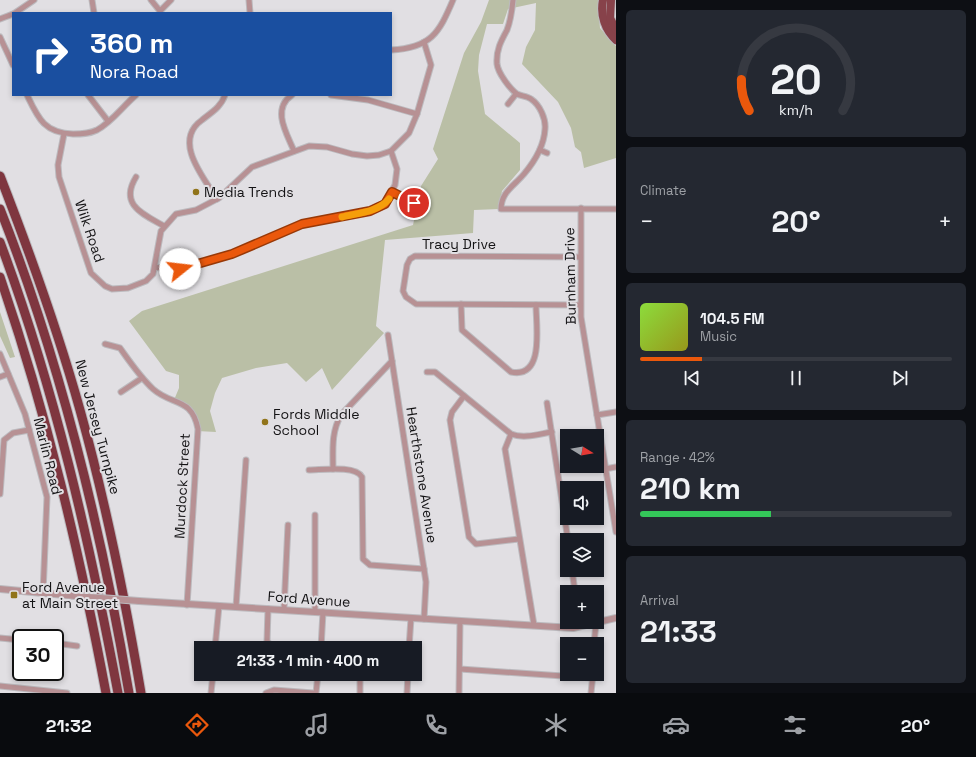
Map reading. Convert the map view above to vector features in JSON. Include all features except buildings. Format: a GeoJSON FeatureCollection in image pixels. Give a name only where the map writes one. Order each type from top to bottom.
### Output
{"type":"FeatureCollection","features":[{"type":"Feature","properties":{"kind":"highway"},"geometry":{"type":"LineString","coordinates":[[603,0],[603,21],[608,32],[616,40]]}},
{"type":"Feature","properties":{"kind":"highway"},"geometry":{"type":"LineString","coordinates":[[611,0],[610,18],[616,30]]}},
{"type":"Feature","properties":{"kind":"highway","name":"New Jersey Turnpike"},"geometry":{"type":"LineString","coordinates":[[0,176],[47,303],[82,417],[115,553],[141,693]]}},
{"type":"Feature","properties":{"kind":"highway","name":"New Jersey Turnpike"},"geometry":{"type":"LineString","coordinates":[[0,209],[42,326],[78,447],[103,555],[129,693]]}},
{"type":"Feature","properties":{"kind":"highway"},"geometry":{"type":"LineString","coordinates":[[0,242],[35,343],[58,419],[90,549],[118,693]]}},
{"type":"Feature","properties":{"kind":"highway"},"geometry":{"type":"LineString","coordinates":[[0,277],[36,386],[57,462],[81,566],[106,693]]}},
{"type":"Feature","properties":{"kind":"street"},"geometry":{"type":"LineString","coordinates":[[17,12],[34,0]]}},
{"type":"Feature","properties":{"kind":"street"},"geometry":{"type":"LineString","coordinates":[[92,0],[94,12]]}},
{"type":"Feature","properties":{"kind":"street"},"geometry":{"type":"LineString","coordinates":[[152,0],[158,12],[172,0]]}},
{"type":"Feature","properties":{"kind":"street"},"geometry":{"type":"LineString","coordinates":[[249,0],[250,12]]}},
{"type":"Feature","properties":{"kind":"street"},"geometry":{"type":"LineString","coordinates":[[392,50],[407,48],[424,42],[434,36],[442,26],[453,0]]}},
{"type":"Feature","properties":{"kind":"street"},"geometry":{"type":"LineString","coordinates":[[514,0],[512,16],[499,43],[497,66],[506,82],[516,94],[531,99],[541,110],[546,126],[544,141],[540,150],[524,174],[505,194],[501,209],[616,209]]}},
{"type":"Feature","properties":{"kind":"street"},"geometry":{"type":"LineString","coordinates":[[0,19],[12,15]]}},
{"type":"Feature","properties":{"kind":"street"},"geometry":{"type":"LineString","coordinates":[[0,37],[12,62]]}},
{"type":"Feature","properties":{"kind":"street"},"geometry":{"type":"LineString","coordinates":[[136,177],[130,186],[129,196],[133,204],[138,212],[164,226],[176,214],[196,210],[217,199],[252,167],[309,146],[327,147],[352,154],[368,156],[379,155],[391,151],[409,133],[417,114],[431,65],[424,42]]}},
{"type":"Feature","properties":{"kind":"street"},"geometry":{"type":"LineString","coordinates":[[508,104],[516,94]]}},
{"type":"Feature","properties":{"kind":"street"},"geometry":{"type":"LineString","coordinates":[[28,96],[38,117],[49,129],[64,134],[82,134],[96,130],[135,96]]}},
{"type":"Feature","properties":{"kind":"street"},"geometry":{"type":"LineString","coordinates":[[89,96],[108,121]]}},
{"type":"Feature","properties":{"kind":"street"},"geometry":{"type":"LineString","coordinates":[[217,199],[192,158],[189,142],[196,124],[222,104],[225,96]]}},
{"type":"Feature","properties":{"kind":"street"},"geometry":{"type":"LineString","coordinates":[[291,96],[286,100],[281,114],[282,123],[294,151]]}},
{"type":"Feature","properties":{"kind":"street"},"geometry":{"type":"LineString","coordinates":[[338,96],[368,100],[417,114]]}},
{"type":"Feature","properties":{"kind":"street","name":"Wilk Road"},"geometry":{"type":"LineString","coordinates":[[64,134],[58,165],[58,177],[91,273],[105,286],[112,289],[128,288],[148,280],[153,274],[161,231],[164,226]]}},
{"type":"Feature","properties":{"kind":"street"},"geometry":{"type":"LineString","coordinates":[[540,150],[547,153]]}},
{"type":"Feature","properties":{"kind":"street"},"geometry":{"type":"LineString","coordinates":[[155,267],[169,270],[180,269],[232,254],[302,224],[370,211],[385,204],[392,192],[397,176],[391,151]]}},
{"type":"Feature","properties":{"kind":"street"},"geometry":{"type":"LineString","coordinates":[[392,192],[414,203]]}},
{"type":"Feature","properties":{"kind":"street","name":"Burnham Drive"},"geometry":{"type":"LineString","coordinates":[[581,208],[580,305],[605,469],[615,517],[616,532]]}},
{"type":"Feature","properties":{"kind":"street","name":"Tracy Drive"},"geometry":{"type":"LineString","coordinates":[[580,256],[422,255],[410,260],[405,274],[404,291],[410,302],[416,304],[580,305]]}},
{"type":"Feature","properties":{"kind":"street"},"geometry":{"type":"LineString","coordinates":[[461,304],[460,324],[466,334],[511,372],[518,373],[526,371],[536,356],[536,305]]}},
{"type":"Feature","properties":{"kind":"street","name":"Hearthstone Avenue"},"geometry":{"type":"LineString","coordinates":[[388,335],[426,582],[424,619]]}},
{"type":"Feature","properties":{"kind":"street","name":"Murdock Street"},"geometry":{"type":"LineString","coordinates":[[105,344],[120,348],[142,378],[154,390],[185,405],[192,412],[196,421],[198,429],[187,605]]}},
{"type":"Feature","properties":{"kind":"street","name":"Marlin Road"},"geometry":{"type":"LineString","coordinates":[[0,354],[25,414],[48,507],[43,593]]}},
{"type":"Feature","properties":{"kind":"street"},"geometry":{"type":"LineString","coordinates":[[333,469],[332,436],[336,423],[341,415],[392,361]]}},
{"type":"Feature","properties":{"kind":"street"},"geometry":{"type":"LineString","coordinates":[[427,372],[436,372],[512,434],[517,436],[527,436],[552,432]]}},
{"type":"Feature","properties":{"kind":"street"},"geometry":{"type":"LineString","coordinates":[[0,378],[8,374]]}},
{"type":"Feature","properties":{"kind":"street"},"geometry":{"type":"LineString","coordinates":[[121,392],[142,378]]}},
{"type":"Feature","properties":{"kind":"street"},"geometry":{"type":"LineString","coordinates":[[464,396],[452,412],[450,420],[469,537],[476,544],[519,539]]}},
{"type":"Feature","properties":{"kind":"street"},"geometry":{"type":"LineString","coordinates":[[547,403],[567,533]]}},
{"type":"Feature","properties":{"kind":"street"},"geometry":{"type":"LineString","coordinates":[[597,416],[616,412]]}},
{"type":"Feature","properties":{"kind":"street"},"geometry":{"type":"LineString","coordinates":[[0,494],[4,440],[13,433],[29,430]]}},
{"type":"Feature","properties":{"kind":"street"},"geometry":{"type":"LineString","coordinates":[[512,434],[505,450],[534,625]]}},
{"type":"Feature","properties":{"kind":"street"},"geometry":{"type":"LineString","coordinates":[[236,607],[246,460]]}},
{"type":"Feature","properties":{"kind":"street"},"geometry":{"type":"LineString","coordinates":[[605,469],[616,466]]}},
{"type":"Feature","properties":{"kind":"street"},"geometry":{"type":"LineString","coordinates":[[309,470],[356,470],[362,477],[363,559],[366,563],[370,565],[424,569]]}},
{"type":"Feature","properties":{"kind":"street"},"geometry":{"type":"LineString","coordinates":[[315,515],[315,611]]}},
{"type":"Feature","properties":{"kind":"street"},"geometry":{"type":"LineString","coordinates":[[284,609],[288,525]]}},
{"type":"Feature","properties":{"kind":"street","name":"Ford Avenue"},"geometry":{"type":"LineString","coordinates":[[0,589],[187,605],[284,609],[560,627]]}},
{"type":"Feature","properties":{"kind":"street"},"geometry":{"type":"LineString","coordinates":[[216,641],[219,606]]}},
{"type":"Feature","properties":{"kind":"street"},"geometry":{"type":"LineString","coordinates":[[267,641],[268,609]]}},
{"type":"Feature","properties":{"kind":"street"},"geometry":{"type":"LineString","coordinates":[[321,641],[323,612]]}},
{"type":"Feature","properties":{"kind":"street"},"geometry":{"type":"LineString","coordinates":[[409,641],[410,618]]}},
{"type":"Feature","properties":{"kind":"street","name":"Ford Avenue"},"geometry":{"type":"LineString","coordinates":[[604,621],[616,618]]}},
{"type":"Feature","properties":{"kind":"street"},"geometry":{"type":"LineString","coordinates":[[459,693],[460,621]]}},
{"type":"Feature","properties":{"kind":"street"},"geometry":{"type":"LineString","coordinates":[[0,638],[12,639]]}},
{"type":"Feature","properties":{"kind":"street"},"geometry":{"type":"LineString","coordinates":[[64,644],[78,646]]}},
{"type":"Feature","properties":{"kind":"street"},"geometry":{"type":"LineString","coordinates":[[460,669],[560,674]]}},
{"type":"Feature","properties":{"kind":"street"},"geometry":{"type":"LineString","coordinates":[[211,693],[212,681]]}},
{"type":"Feature","properties":{"kind":"street"},"geometry":{"type":"LineString","coordinates":[[266,693],[274,690],[315,693],[317,681]]}},
{"type":"Feature","properties":{"kind":"street"},"geometry":{"type":"LineString","coordinates":[[360,681],[360,693]]}},
{"type":"Feature","properties":{"kind":"street"},"geometry":{"type":"LineString","coordinates":[[407,693],[408,681]]}},
{"type":"Feature","properties":{"kind":"street"},"geometry":{"type":"LineString","coordinates":[[591,693],[592,681]]}},
{"type":"Feature","properties":{"kind":"street"},"geometry":{"type":"LineString","coordinates":[[0,686],[67,693]]}},
{"type":"Feature","properties":{"kind":"green space"},"geometry":{"type":"Polygon","coordinates":[[[489,0],[599,0],[600,28],[616,46],[616,158],[584,168],[581,152],[575,147],[571,128],[558,102],[522,64],[526,47],[535,30],[536,3],[508,9],[503,24],[487,24],[479,55],[478,71],[485,114],[520,143],[520,170],[502,191],[499,209],[474,210],[473,233],[385,240],[376,326],[384,333],[332,390],[322,368],[306,382],[287,363],[256,368],[222,378],[215,393],[210,411],[216,432],[197,431],[190,410],[174,400],[179,388],[179,375],[166,371],[129,321],[142,311],[413,225],[421,186],[438,159],[433,149],[464,53],[481,22],[489,0]]]}},
{"type":"Feature","properties":{"kind":"green space"},"geometry":{"type":"Polygon","coordinates":[[[0,312],[15,357],[10,358],[0,336],[0,312]]]}},
{"type":"Feature","properties":{"kind":"slow traffic"},"geometry":{"type":"LineString","coordinates":[[342,217],[370,211],[385,204],[389,199]]}},
{"type":"Feature","properties":{"kind":"place","name":"Media Trends"},"geometry":{"type":"Point","coordinates":[196,192]}},
{"type":"Feature","properties":{"kind":"place","name":"Fords Middle School"},"geometry":{"type":"Point","coordinates":[265,422]}},
{"type":"Feature","properties":{"kind":"place","name":"Ford Avenue at Main Street"},"geometry":{"type":"Point","coordinates":[14,595]}},
{"type":"Feature","properties":{"kind":"route"},"geometry":{"type":"LineString","coordinates":[[180,269],[232,254],[302,224],[370,211],[385,204],[392,192],[414,203]]}}]}
